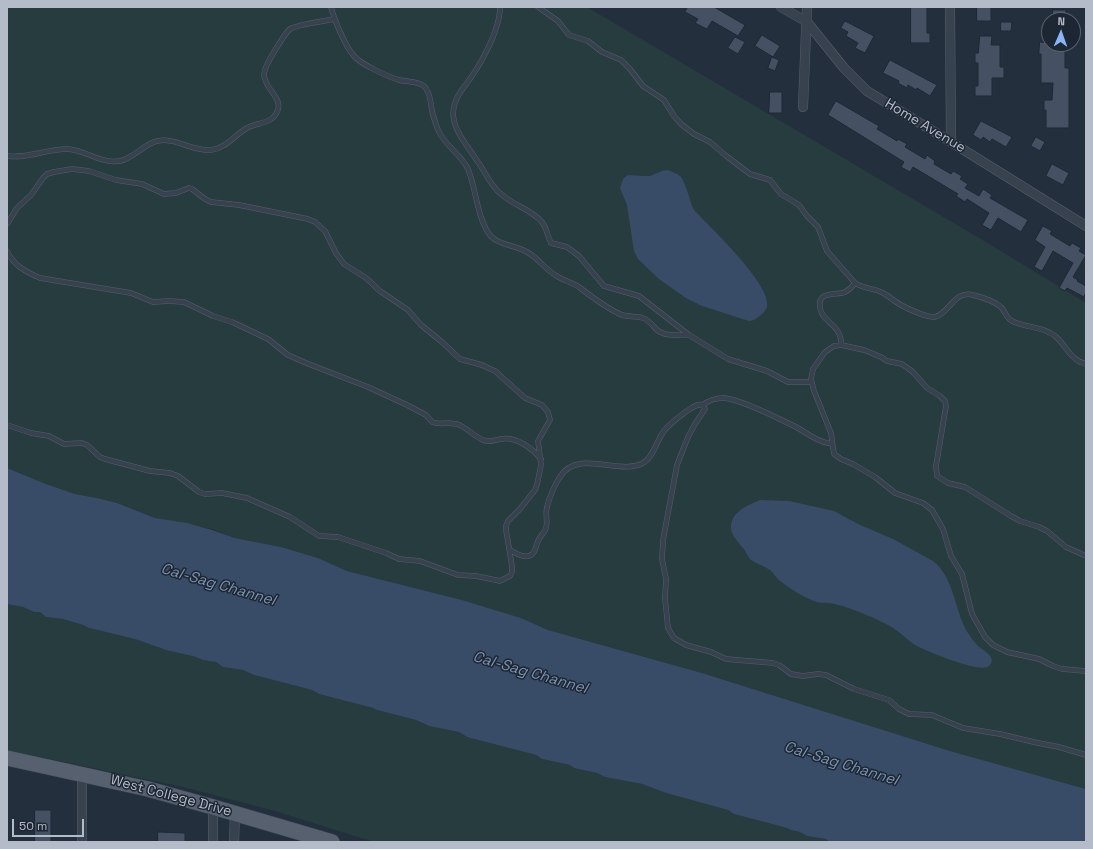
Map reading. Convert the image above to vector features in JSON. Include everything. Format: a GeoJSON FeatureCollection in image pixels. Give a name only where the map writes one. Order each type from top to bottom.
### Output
{"type":"FeatureCollection","features":[{"type":"Feature","properties":{"kind":"main road","name":"West College Drive"},"geometry":{"type":"LineString","coordinates":[[7,758],[148,789],[172,797],[213,806],[332,842]]}},
{"type":"Feature","properties":{"kind":"street","name":"Home Avenue"},"geometry":{"type":"LineString","coordinates":[[781,7],[807,22],[844,68],[867,91],[1086,226]]}},
{"type":"Feature","properties":{"kind":"street"},"geometry":{"type":"LineString","coordinates":[[802,107],[807,7]]}},
{"type":"Feature","properties":{"kind":"street"},"geometry":{"type":"LineString","coordinates":[[950,7],[951,142]]}},
{"type":"Feature","properties":{"kind":"street"},"geometry":{"type":"LineString","coordinates":[[82,774],[82,842]]}},
{"type":"Feature","properties":{"kind":"street"},"geometry":{"type":"LineString","coordinates":[[213,806],[213,842]]}},
{"type":"Feature","properties":{"kind":"street"},"geometry":{"type":"LineString","coordinates":[[234,842],[235,813]]}},
{"type":"Feature","properties":{"kind":"lane"},"geometry":{"type":"LineString","coordinates":[[331,7],[335,19],[351,52],[359,62],[393,78],[418,83],[426,88],[430,96],[434,118],[439,133],[466,165],[474,188],[483,224],[493,239],[526,251],[541,261],[555,275],[578,287],[606,307],[626,316],[643,318],[663,333],[689,335]]}},
{"type":"Feature","properties":{"kind":"lane"},"geometry":{"type":"LineString","coordinates":[[500,7],[498,22],[487,50],[476,71],[454,105],[453,116],[454,122],[461,137],[496,190],[502,196],[540,220],[552,242],[567,247],[579,256],[604,286],[638,296],[689,335],[728,359],[767,371],[788,382],[811,382]]}},
{"type":"Feature","properties":{"kind":"lane"},"geometry":{"type":"LineString","coordinates":[[538,7],[558,21],[569,35],[588,41],[602,52],[621,60],[643,86],[664,100],[681,124],[694,134],[710,142],[750,174],[770,180],[781,194],[800,205],[807,216],[818,227],[827,251],[860,287],[883,293],[901,305],[926,316],[934,317],[944,312],[954,301],[963,295],[972,295],[999,306],[1011,320],[1044,330],[1054,336],[1076,360],[1086,364]]}},
{"type":"Feature","properties":{"kind":"lane"},"geometry":{"type":"LineString","coordinates":[[7,156],[20,157],[67,149],[98,159],[114,161],[122,160],[156,141],[161,140],[168,140],[204,150],[218,148],[227,144],[246,129],[268,121],[276,114],[279,104],[265,80],[265,70],[288,32],[295,27],[335,19]]}},
{"type":"Feature","properties":{"kind":"lane"},"geometry":{"type":"LineString","coordinates":[[7,224],[17,208],[31,195],[43,178],[54,172],[72,169],[89,171],[116,180],[138,183],[164,194],[176,193],[189,188],[211,202],[229,203],[284,213],[315,222],[325,231],[336,253],[344,264],[366,278],[380,291],[408,310],[421,325],[460,359],[495,370],[525,398],[546,408],[550,420],[538,441],[541,465],[535,490],[508,521],[506,526],[506,536],[510,550],[512,572],[510,576],[505,579],[496,580],[454,574],[420,561],[399,559],[386,553],[338,537],[319,536],[290,517],[247,498],[222,493],[205,494],[199,492],[178,476],[170,473],[150,471],[105,459],[100,457],[87,445],[82,443],[64,444],[49,436],[31,433],[7,426]]}},
{"type":"Feature","properties":{"kind":"lane"},"geometry":{"type":"LineString","coordinates":[[7,251],[13,261],[40,278],[131,293],[153,302],[176,301],[190,304],[213,316],[232,322],[268,338],[288,355],[407,405],[426,415],[432,422],[456,424],[483,440],[490,442],[502,438],[514,440],[529,448],[541,459]]}},
{"type":"Feature","properties":{"kind":"lane"},"geometry":{"type":"LineString","coordinates":[[841,345],[842,341],[838,330],[823,315],[820,303],[821,299],[827,294],[844,293],[855,283]]}},
{"type":"Feature","properties":{"kind":"lane"},"geometry":{"type":"LineString","coordinates":[[1086,556],[1066,547],[1047,531],[1020,521],[965,487],[948,483],[937,476],[936,466],[946,413],[945,401],[927,388],[914,372],[902,364],[886,361],[873,353],[841,345],[834,346],[825,352],[813,369],[811,382],[828,425],[834,454],[875,478],[895,493],[923,503],[932,510],[943,529],[951,556],[962,574],[972,614],[982,632],[993,646],[1007,652],[1039,659],[1062,669],[1086,671]]}},
{"type":"Feature","properties":{"kind":"lane"},"geometry":{"type":"LineString","coordinates":[[510,550],[522,556],[530,556],[533,554],[538,540],[547,527],[547,507],[558,479],[567,468],[577,464],[626,466],[639,465],[648,459],[665,430],[672,423],[694,406],[701,404],[703,405],[718,398],[732,400],[765,413],[820,441],[832,444]]}},
{"type":"Feature","properties":{"kind":"lane"},"geometry":{"type":"LineString","coordinates":[[703,405],[705,409],[688,437],[677,465],[662,540],[662,558],[666,579],[665,598],[668,628],[674,638],[686,645],[711,652],[726,659],[773,663],[779,665],[791,674],[796,675],[826,675],[854,689],[889,700],[899,709],[909,714],[932,715],[963,728],[1000,734],[1086,755]]}},
{"type":"Feature","properties":{"kind":"green space"},"geometry":{"type":"Polygon","coordinates":[[[7,7],[587,7],[986,242],[1086,303],[1086,789],[950,751],[702,673],[548,630],[521,618],[462,600],[347,571],[318,558],[281,547],[235,538],[212,529],[155,518],[117,503],[75,494],[7,468],[7,7]]]}},
{"type":"Feature","properties":{"kind":"green space"},"geometry":{"type":"Polygon","coordinates":[[[7,604],[23,607],[34,612],[40,612],[46,617],[63,619],[89,628],[135,639],[166,650],[216,662],[223,667],[243,670],[254,675],[312,690],[319,694],[416,720],[429,726],[459,732],[467,737],[536,755],[542,759],[570,765],[574,768],[597,773],[605,777],[642,784],[666,793],[728,810],[734,814],[800,832],[807,836],[826,839],[830,842],[374,842],[275,811],[183,787],[7,750],[7,604]]]}},
{"type":"Feature","properties":{"kind":"water"},"geometry":{"type":"Polygon","coordinates":[[[668,170],[682,178],[694,210],[725,242],[760,285],[766,297],[767,307],[766,310],[756,319],[749,321],[702,306],[686,298],[659,279],[638,259],[634,251],[627,205],[620,188],[622,182],[628,175],[650,176],[668,170]]]}},
{"type":"Feature","properties":{"kind":"water","name":"Cal-Sag Channel"},"geometry":{"type":"Polygon","coordinates":[[[7,468],[75,494],[117,503],[155,518],[187,523],[235,538],[281,547],[318,558],[347,571],[462,600],[521,618],[548,630],[702,673],[950,751],[1086,789],[1086,842],[830,842],[826,839],[807,836],[800,832],[734,814],[728,810],[666,793],[642,784],[605,777],[597,773],[574,768],[570,765],[542,759],[536,755],[467,737],[459,732],[429,726],[416,720],[319,694],[312,690],[254,675],[243,670],[223,667],[216,662],[166,650],[135,639],[89,628],[63,619],[46,617],[40,612],[34,612],[23,607],[7,604],[7,468]]]}},
{"type":"Feature","properties":{"kind":"water"},"geometry":{"type":"Polygon","coordinates":[[[760,500],[789,501],[834,511],[860,525],[893,539],[933,561],[941,568],[951,587],[961,618],[970,636],[978,646],[991,657],[992,660],[989,666],[984,668],[976,667],[930,652],[915,645],[894,628],[874,618],[840,605],[814,601],[788,587],[770,570],[751,560],[732,533],[732,521],[738,512],[760,500]]]}},
{"type":"Feature","properties":{"kind":"building"},"geometry":{"type":"Polygon","coordinates":[[[688,7],[714,7],[745,25],[738,36],[712,21],[707,29],[695,23],[698,19],[685,12],[688,7]]]}},
{"type":"Feature","properties":{"kind":"building"},"geometry":{"type":"Polygon","coordinates":[[[911,7],[927,7],[927,33],[930,33],[930,43],[911,43],[911,7]]]}},
{"type":"Feature","properties":{"kind":"building"},"geometry":{"type":"Polygon","coordinates":[[[977,7],[991,7],[991,21],[977,21],[977,7]]]}},
{"type":"Feature","properties":{"kind":"building"},"geometry":{"type":"Polygon","coordinates":[[[1053,10],[1066,10],[1066,12],[1053,12],[1053,10]]]}},
{"type":"Feature","properties":{"kind":"building"},"geometry":{"type":"Polygon","coordinates":[[[845,21],[874,36],[865,53],[855,48],[858,43],[846,36],[848,32],[841,28],[845,21]]]}},
{"type":"Feature","properties":{"kind":"building"},"geometry":{"type":"Polygon","coordinates":[[[1001,22],[1012,22],[1011,31],[1001,31],[1001,22]]]}},
{"type":"Feature","properties":{"kind":"building"},"geometry":{"type":"Polygon","coordinates":[[[762,35],[780,46],[773,57],[755,46],[762,35]]]}},
{"type":"Feature","properties":{"kind":"building"},"geometry":{"type":"Polygon","coordinates":[[[980,36],[992,36],[991,45],[1000,45],[1000,67],[1004,67],[1004,78],[992,78],[992,96],[975,96],[975,86],[978,86],[978,63],[975,63],[975,53],[978,53],[980,36]]]}},
{"type":"Feature","properties":{"kind":"building"},"geometry":{"type":"Polygon","coordinates":[[[735,37],[745,42],[738,54],[728,48],[735,37]]]}},
{"type":"Feature","properties":{"kind":"building"},"geometry":{"type":"Polygon","coordinates":[[[1040,42],[1041,52],[1065,52],[1065,68],[1069,68],[1069,128],[1046,128],[1046,110],[1044,110],[1044,100],[1052,100],[1053,83],[1041,83],[1041,54],[1039,54],[1040,42]]]}},
{"type":"Feature","properties":{"kind":"building"},"geometry":{"type":"Polygon","coordinates":[[[772,57],[779,60],[775,71],[768,68],[772,57]]]}},
{"type":"Feature","properties":{"kind":"building"},"geometry":{"type":"Polygon","coordinates":[[[890,60],[937,85],[930,96],[917,88],[916,90],[908,85],[907,88],[898,83],[899,81],[883,73],[890,60]]]}},
{"type":"Feature","properties":{"kind":"building"},"geometry":{"type":"Polygon","coordinates":[[[770,92],[782,92],[782,113],[769,113],[770,92]]]}},
{"type":"Feature","properties":{"kind":"building"},"geometry":{"type":"Polygon","coordinates":[[[836,101],[879,126],[877,129],[897,141],[898,139],[907,144],[905,147],[925,159],[927,155],[935,161],[934,164],[951,174],[953,171],[962,176],[960,179],[968,184],[965,188],[979,196],[983,189],[992,195],[990,198],[1028,220],[1021,232],[998,218],[991,230],[982,225],[989,213],[967,199],[965,202],[956,196],[958,194],[913,167],[910,172],[901,167],[904,162],[828,115],[836,101]]]}},
{"type":"Feature","properties":{"kind":"building"},"geometry":{"type":"Polygon","coordinates":[[[981,121],[1012,137],[1006,147],[992,139],[990,142],[983,137],[981,140],[973,135],[981,121]]]}},
{"type":"Feature","properties":{"kind":"building"},"geometry":{"type":"Polygon","coordinates":[[[1036,137],[1045,142],[1040,151],[1031,146],[1036,137]]]}},
{"type":"Feature","properties":{"kind":"building"},"geometry":{"type":"Polygon","coordinates":[[[1052,164],[1069,173],[1063,185],[1046,176],[1052,164]]]}},
{"type":"Feature","properties":{"kind":"building"},"geometry":{"type":"Polygon","coordinates":[[[1043,226],[1052,231],[1050,234],[1070,246],[1072,243],[1081,248],[1079,251],[1086,255],[1073,277],[1086,286],[1084,297],[1067,288],[1065,291],[1059,288],[1073,263],[1053,251],[1042,271],[1034,267],[1045,247],[1035,240],[1043,226]]]}},
{"type":"Feature","properties":{"kind":"building"},"geometry":{"type":"Polygon","coordinates":[[[35,810],[51,810],[51,842],[35,842],[35,810]]]}},
{"type":"Feature","properties":{"kind":"building"},"geometry":{"type":"Polygon","coordinates":[[[158,832],[185,833],[185,842],[158,842],[158,832]]]}}]}
